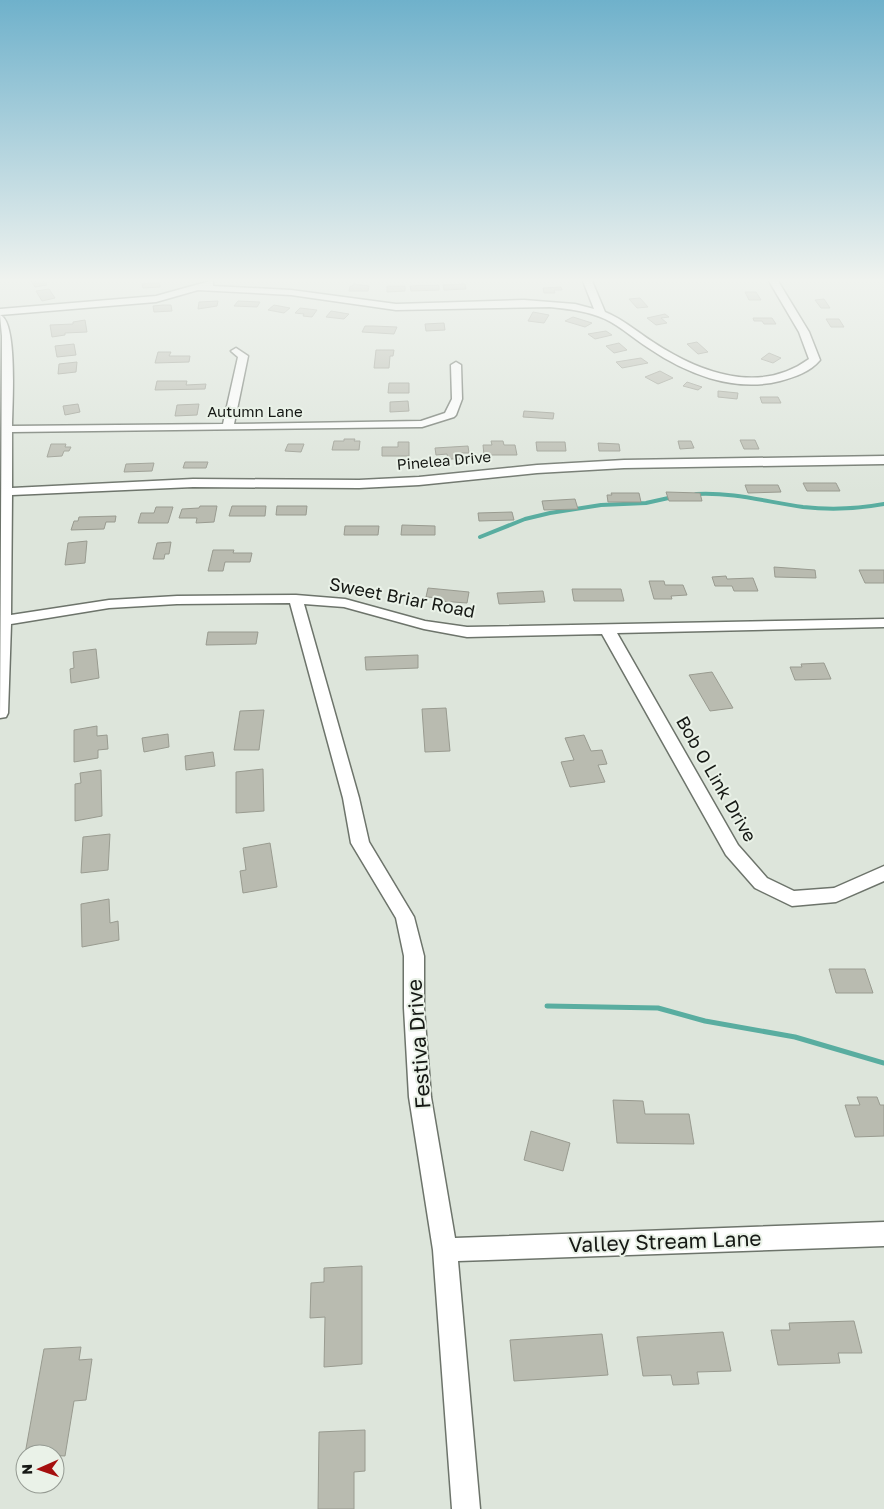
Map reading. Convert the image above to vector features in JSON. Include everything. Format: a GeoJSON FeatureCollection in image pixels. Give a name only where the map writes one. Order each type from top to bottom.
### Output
{"type":"FeatureCollection","features":[{"type":"Feature","properties":{"kind":"street"},"geometry":{"type":"LineString","coordinates":[[0,713],[4,621],[6,492],[2,468],[7,429],[8,351]]}},
{"type":"Feature","properties":{"kind":"street"},"geometry":{"type":"LineString","coordinates":[[228,426],[243,356],[237,351]]}},
{"type":"Feature","properties":{"kind":"street"},"geometry":{"type":"LineString","coordinates":[[660,351],[696,371],[729,378],[760,381],[789,376],[806,368],[816,360],[812,351]]}},
{"type":"Feature","properties":{"kind":"street","name":"Autumn Lane"},"geometry":{"type":"LineString","coordinates":[[7,429],[422,424],[450,415],[457,399],[456,365]]}},
{"type":"Feature","properties":{"kind":"street","name":"Pinelea Drive"},"geometry":{"type":"LineString","coordinates":[[6,492],[193,483],[359,484],[419,481],[537,469],[624,464],[884,460]]}},
{"type":"Feature","properties":{"kind":"street","name":"Sweet Briar Road"},"geometry":{"type":"LineString","coordinates":[[4,621],[108,604],[177,600],[296,599],[345,603],[424,625],[467,632],[884,623]]}},
{"type":"Feature","properties":{"kind":"street","name":"Festiva Drive"},"geometry":{"type":"LineString","coordinates":[[296,599],[351,798],[360,843],[405,917],[414,956],[414,1008],[420,1097],[445,1250],[466,1509]]}},
{"type":"Feature","properties":{"kind":"street","name":"Bob O Link Drive"},"geometry":{"type":"LineString","coordinates":[[606,629],[732,850],[761,883],[792,899],[836,895],[884,873]]}},
{"type":"Feature","properties":{"kind":"street","name":"Valley Stream Lane"},"geometry":{"type":"LineString","coordinates":[[445,1250],[884,1234]]}},
{"type":"Feature","properties":{"kind":"building"},"geometry":{"type":"Polygon","coordinates":[[[56,351],[75,351],[76,355],[57,357],[56,351]]]}},
{"type":"Feature","properties":{"kind":"building"},"geometry":{"type":"Polygon","coordinates":[[[376,351],[394,351],[393,356],[390,356],[389,368],[374,368],[376,351]]]}},
{"type":"Feature","properties":{"kind":"building"},"geometry":{"type":"Polygon","coordinates":[[[695,351],[708,352],[698,354],[695,351]]]}},
{"type":"Feature","properties":{"kind":"building"},"geometry":{"type":"Polygon","coordinates":[[[158,352],[171,352],[169,356],[190,356],[189,362],[155,363],[158,352]]]}},
{"type":"Feature","properties":{"kind":"building"},"geometry":{"type":"Polygon","coordinates":[[[769,353],[781,358],[773,363],[761,359],[769,353]]]}},
{"type":"Feature","properties":{"kind":"building"},"geometry":{"type":"Polygon","coordinates":[[[641,358],[648,363],[622,368],[616,362],[641,358]]]}},
{"type":"Feature","properties":{"kind":"building"},"geometry":{"type":"Polygon","coordinates":[[[77,362],[76,372],[58,374],[59,364],[77,362]]]}},
{"type":"Feature","properties":{"kind":"building"},"geometry":{"type":"Polygon","coordinates":[[[660,371],[673,378],[658,384],[645,377],[660,371]]]}},
{"type":"Feature","properties":{"kind":"building"},"geometry":{"type":"Polygon","coordinates":[[[157,381],[187,381],[186,385],[206,384],[205,389],[155,390],[157,381]]]}},
{"type":"Feature","properties":{"kind":"building"},"geometry":{"type":"Polygon","coordinates":[[[687,382],[702,387],[698,390],[683,386],[687,382]]]}},
{"type":"Feature","properties":{"kind":"building"},"geometry":{"type":"Polygon","coordinates":[[[389,383],[409,383],[409,393],[388,393],[389,383]]]}},
{"type":"Feature","properties":{"kind":"building"},"geometry":{"type":"Polygon","coordinates":[[[718,391],[738,393],[737,399],[718,397],[718,391]]]}},
{"type":"Feature","properties":{"kind":"building"},"geometry":{"type":"Polygon","coordinates":[[[760,397],[778,397],[781,403],[762,403],[760,397]]]}},
{"type":"Feature","properties":{"kind":"building"},"geometry":{"type":"Polygon","coordinates":[[[408,401],[409,411],[390,412],[390,402],[408,401]]]}},
{"type":"Feature","properties":{"kind":"building"},"geometry":{"type":"Polygon","coordinates":[[[78,404],[80,412],[65,415],[63,406],[78,404]]]}},
{"type":"Feature","properties":{"kind":"building"},"geometry":{"type":"Polygon","coordinates":[[[199,404],[197,415],[175,416],[177,405],[199,404]]]}},
{"type":"Feature","properties":{"kind":"building"},"geometry":{"type":"Polygon","coordinates":[[[524,411],[554,413],[553,419],[523,417],[524,411]]]}},
{"type":"Feature","properties":{"kind":"building"},"geometry":{"type":"Polygon","coordinates":[[[344,439],[360,441],[359,450],[332,450],[334,441],[344,441],[344,439]]]}},
{"type":"Feature","properties":{"kind":"building"},"geometry":{"type":"Polygon","coordinates":[[[740,440],[755,440],[759,449],[744,449],[740,440]]]}},
{"type":"Feature","properties":{"kind":"building"},"geometry":{"type":"Polygon","coordinates":[[[491,441],[503,441],[504,445],[515,445],[517,455],[484,455],[483,445],[492,445],[491,441]]]}},
{"type":"Feature","properties":{"kind":"building"},"geometry":{"type":"Polygon","coordinates":[[[678,441],[691,441],[694,448],[680,449],[678,441]]]}},
{"type":"Feature","properties":{"kind":"building"},"geometry":{"type":"Polygon","coordinates":[[[398,442],[409,442],[409,456],[382,456],[382,447],[398,447],[398,442]]]}},
{"type":"Feature","properties":{"kind":"building"},"geometry":{"type":"Polygon","coordinates":[[[536,442],[565,442],[566,451],[537,451],[536,442]]]}},
{"type":"Feature","properties":{"kind":"building"},"geometry":{"type":"Polygon","coordinates":[[[598,443],[619,444],[620,451],[599,451],[598,443]]]}},
{"type":"Feature","properties":{"kind":"building"},"geometry":{"type":"Polygon","coordinates":[[[51,444],[66,444],[65,447],[71,447],[69,451],[64,451],[62,456],[47,457],[51,444]]]}},
{"type":"Feature","properties":{"kind":"building"},"geometry":{"type":"Polygon","coordinates":[[[288,444],[304,444],[301,452],[285,451],[288,444]]]}},
{"type":"Feature","properties":{"kind":"building"},"geometry":{"type":"Polygon","coordinates":[[[468,446],[469,453],[461,453],[462,459],[448,459],[447,454],[436,455],[435,448],[468,446]]]}},
{"type":"Feature","properties":{"kind":"building"},"geometry":{"type":"Polygon","coordinates":[[[185,462],[208,462],[206,468],[183,468],[185,462]]]}},
{"type":"Feature","properties":{"kind":"building"},"geometry":{"type":"Polygon","coordinates":[[[154,463],[152,471],[124,472],[126,464],[154,463]]]}},
{"type":"Feature","properties":{"kind":"building"},"geometry":{"type":"Polygon","coordinates":[[[803,483],[836,483],[840,491],[807,491],[803,483]]]}},
{"type":"Feature","properties":{"kind":"building"},"geometry":{"type":"Polygon","coordinates":[[[745,485],[778,485],[781,492],[748,493],[745,485]]]}},
{"type":"Feature","properties":{"kind":"building"},"geometry":{"type":"Polygon","coordinates":[[[666,492],[700,493],[702,501],[669,501],[666,492]]]}},
{"type":"Feature","properties":{"kind":"building"},"geometry":{"type":"Polygon","coordinates":[[[611,493],[639,493],[641,502],[608,502],[607,495],[612,495],[611,493]]]}},
{"type":"Feature","properties":{"kind":"building"},"geometry":{"type":"Polygon","coordinates":[[[575,499],[578,509],[544,510],[542,501],[575,499]]]}},
{"type":"Feature","properties":{"kind":"building"},"geometry":{"type":"Polygon","coordinates":[[[200,506],[217,506],[214,522],[196,523],[197,518],[179,518],[182,509],[199,508],[200,506]]]}},
{"type":"Feature","properties":{"kind":"building"},"geometry":{"type":"Polygon","coordinates":[[[232,506],[266,506],[265,516],[229,516],[232,506]]]}},
{"type":"Feature","properties":{"kind":"building"},"geometry":{"type":"Polygon","coordinates":[[[277,506],[307,506],[306,515],[276,515],[277,506]]]}},
{"type":"Feature","properties":{"kind":"building"},"geometry":{"type":"Polygon","coordinates":[[[156,507],[173,507],[168,523],[138,523],[141,513],[154,513],[156,507]]]}},
{"type":"Feature","properties":{"kind":"building"},"geometry":{"type":"Polygon","coordinates":[[[512,512],[514,520],[479,521],[478,513],[512,512]]]}},
{"type":"Feature","properties":{"kind":"building"},"geometry":{"type":"Polygon","coordinates":[[[116,516],[115,522],[106,522],[104,529],[71,530],[74,521],[78,521],[79,517],[116,516]]]}},
{"type":"Feature","properties":{"kind":"building"},"geometry":{"type":"Polygon","coordinates":[[[402,525],[435,526],[435,535],[401,535],[402,525]]]}},
{"type":"Feature","properties":{"kind":"building"},"geometry":{"type":"Polygon","coordinates":[[[345,526],[379,526],[378,535],[344,535],[345,526]]]}},
{"type":"Feature","properties":{"kind":"building"},"geometry":{"type":"Polygon","coordinates":[[[87,541],[85,563],[65,565],[68,543],[87,541]]]}},
{"type":"Feature","properties":{"kind":"building"},"geometry":{"type":"Polygon","coordinates":[[[171,542],[169,554],[165,554],[164,559],[153,559],[157,543],[171,542]]]}},
{"type":"Feature","properties":{"kind":"building"},"geometry":{"type":"Polygon","coordinates":[[[213,550],[234,550],[233,553],[252,553],[250,562],[225,562],[223,571],[208,571],[213,550]]]}},
{"type":"Feature","properties":{"kind":"building"},"geometry":{"type":"Polygon","coordinates":[[[774,567],[815,570],[816,578],[775,577],[774,567]]]}},
{"type":"Feature","properties":{"kind":"building"},"geometry":{"type":"Polygon","coordinates":[[[859,570],[884,570],[884,583],[865,583],[859,570]]]}},
{"type":"Feature","properties":{"kind":"building"},"geometry":{"type":"Polygon","coordinates":[[[726,576],[727,579],[753,578],[758,591],[734,591],[732,586],[715,586],[712,577],[726,576]]]}},
{"type":"Feature","properties":{"kind":"building"},"geometry":{"type":"Polygon","coordinates":[[[649,581],[664,581],[665,585],[683,585],[687,595],[671,596],[672,599],[654,599],[649,581]]]}},
{"type":"Feature","properties":{"kind":"building"},"geometry":{"type":"Polygon","coordinates":[[[428,588],[469,592],[467,603],[440,601],[441,598],[426,597],[428,588]]]}},
{"type":"Feature","properties":{"kind":"building"},"geometry":{"type":"Polygon","coordinates":[[[572,589],[621,589],[624,601],[574,601],[572,589]]]}},
{"type":"Feature","properties":{"kind":"building"},"geometry":{"type":"Polygon","coordinates":[[[543,591],[545,602],[499,604],[497,593],[543,591]]]}},
{"type":"Feature","properties":{"kind":"building"},"geometry":{"type":"Polygon","coordinates":[[[208,632],[258,632],[256,644],[206,645],[208,632]]]}},
{"type":"Feature","properties":{"kind":"building"},"geometry":{"type":"Polygon","coordinates":[[[96,649],[99,678],[71,683],[70,669],[74,668],[73,652],[96,649]]]}},
{"type":"Feature","properties":{"kind":"building"},"geometry":{"type":"Polygon","coordinates":[[[418,655],[418,668],[366,670],[365,657],[418,655]]]}},
{"type":"Feature","properties":{"kind":"building"},"geometry":{"type":"Polygon","coordinates":[[[824,663],[831,679],[795,680],[790,667],[802,667],[801,664],[824,663]]]}},
{"type":"Feature","properties":{"kind":"building"},"geometry":{"type":"Polygon","coordinates":[[[712,672],[733,708],[710,711],[689,675],[712,672]]]}},
{"type":"Feature","properties":{"kind":"building"},"geometry":{"type":"Polygon","coordinates":[[[446,708],[450,751],[425,752],[422,709],[446,708]]]}},
{"type":"Feature","properties":{"kind":"building"},"geometry":{"type":"Polygon","coordinates":[[[264,710],[259,750],[234,750],[240,711],[264,710]]]}},
{"type":"Feature","properties":{"kind":"building"},"geometry":{"type":"Polygon","coordinates":[[[97,726],[97,736],[107,735],[108,749],[98,750],[98,758],[74,762],[74,730],[97,726]]]}},
{"type":"Feature","properties":{"kind":"building"},"geometry":{"type":"Polygon","coordinates":[[[168,734],[169,747],[144,752],[142,738],[168,734]]]}},
{"type":"Feature","properties":{"kind":"building"},"geometry":{"type":"Polygon","coordinates":[[[584,735],[591,751],[602,750],[607,764],[598,765],[605,782],[570,787],[561,762],[574,760],[565,738],[584,735]]]}},
{"type":"Feature","properties":{"kind":"building"},"geometry":{"type":"Polygon","coordinates":[[[213,752],[215,766],[186,770],[185,756],[213,752]]]}},
{"type":"Feature","properties":{"kind":"building"},"geometry":{"type":"Polygon","coordinates":[[[263,769],[264,811],[236,813],[236,772],[263,769]]]}},
{"type":"Feature","properties":{"kind":"building"},"geometry":{"type":"Polygon","coordinates":[[[101,770],[102,816],[75,821],[75,784],[81,783],[80,773],[101,770]]]}},
{"type":"Feature","properties":{"kind":"building"},"geometry":{"type":"Polygon","coordinates":[[[110,834],[108,870],[81,873],[83,837],[110,834]]]}},
{"type":"Feature","properties":{"kind":"building"},"geometry":{"type":"Polygon","coordinates":[[[270,843],[277,887],[243,893],[240,871],[246,870],[243,848],[270,843]]]}},
{"type":"Feature","properties":{"kind":"building"},"geometry":{"type":"Polygon","coordinates":[[[109,899],[110,923],[118,921],[119,940],[82,947],[81,904],[109,899]]]}},
{"type":"Feature","properties":{"kind":"building"},"geometry":{"type":"Polygon","coordinates":[[[829,969],[865,969],[873,993],[836,993],[829,969]]]}},
{"type":"Feature","properties":{"kind":"building"},"geometry":{"type":"Polygon","coordinates":[[[857,1097],[877,1097],[880,1105],[884,1105],[884,1136],[855,1137],[845,1105],[860,1105],[857,1097]]]}},
{"type":"Feature","properties":{"kind":"building"},"geometry":{"type":"Polygon","coordinates":[[[613,1100],[643,1101],[645,1114],[689,1114],[694,1144],[617,1143],[613,1100]]]}},
{"type":"Feature","properties":{"kind":"building"},"geometry":{"type":"Polygon","coordinates":[[[531,1131],[570,1143],[563,1171],[524,1160],[531,1131]]]}},
{"type":"Feature","properties":{"kind":"building"},"geometry":{"type":"Polygon","coordinates":[[[362,1266],[362,1364],[324,1367],[325,1317],[310,1318],[311,1283],[324,1282],[324,1268],[362,1266]]]}},
{"type":"Feature","properties":{"kind":"building"},"geometry":{"type":"Polygon","coordinates":[[[854,1321],[862,1353],[838,1353],[840,1363],[778,1365],[771,1330],[790,1330],[789,1323],[854,1321]]]}},
{"type":"Feature","properties":{"kind":"building"},"geometry":{"type":"Polygon","coordinates":[[[723,1332],[731,1371],[697,1372],[699,1384],[673,1385],[671,1375],[643,1376],[637,1337],[723,1332]]]}},
{"type":"Feature","properties":{"kind":"building"},"geometry":{"type":"Polygon","coordinates":[[[602,1334],[608,1375],[514,1381],[510,1340],[602,1334]]]}},
{"type":"Feature","properties":{"kind":"building"},"geometry":{"type":"Polygon","coordinates":[[[81,1347],[79,1360],[92,1359],[86,1400],[74,1401],[65,1456],[65,1444],[27,1444],[44,1349],[81,1347]]]}},
{"type":"Feature","properties":{"kind":"building"},"geometry":{"type":"Polygon","coordinates":[[[365,1430],[365,1471],[354,1472],[354,1509],[318,1509],[319,1432],[365,1430]]]}},
{"type":"Feature","properties":{"kind":"waterway"},"geometry":{"type":"LineString","coordinates":[[696,494],[737,496],[803,507],[854,508],[884,504]]}},
{"type":"Feature","properties":{"kind":"waterway"},"geometry":{"type":"LineString","coordinates":[[480,537],[525,519],[550,513],[601,505],[646,503],[673,497]]}},
{"type":"Feature","properties":{"kind":"waterway"},"geometry":{"type":"LineString","coordinates":[[547,1006],[658,1008],[705,1021],[795,1037],[884,1063]]}}]}
